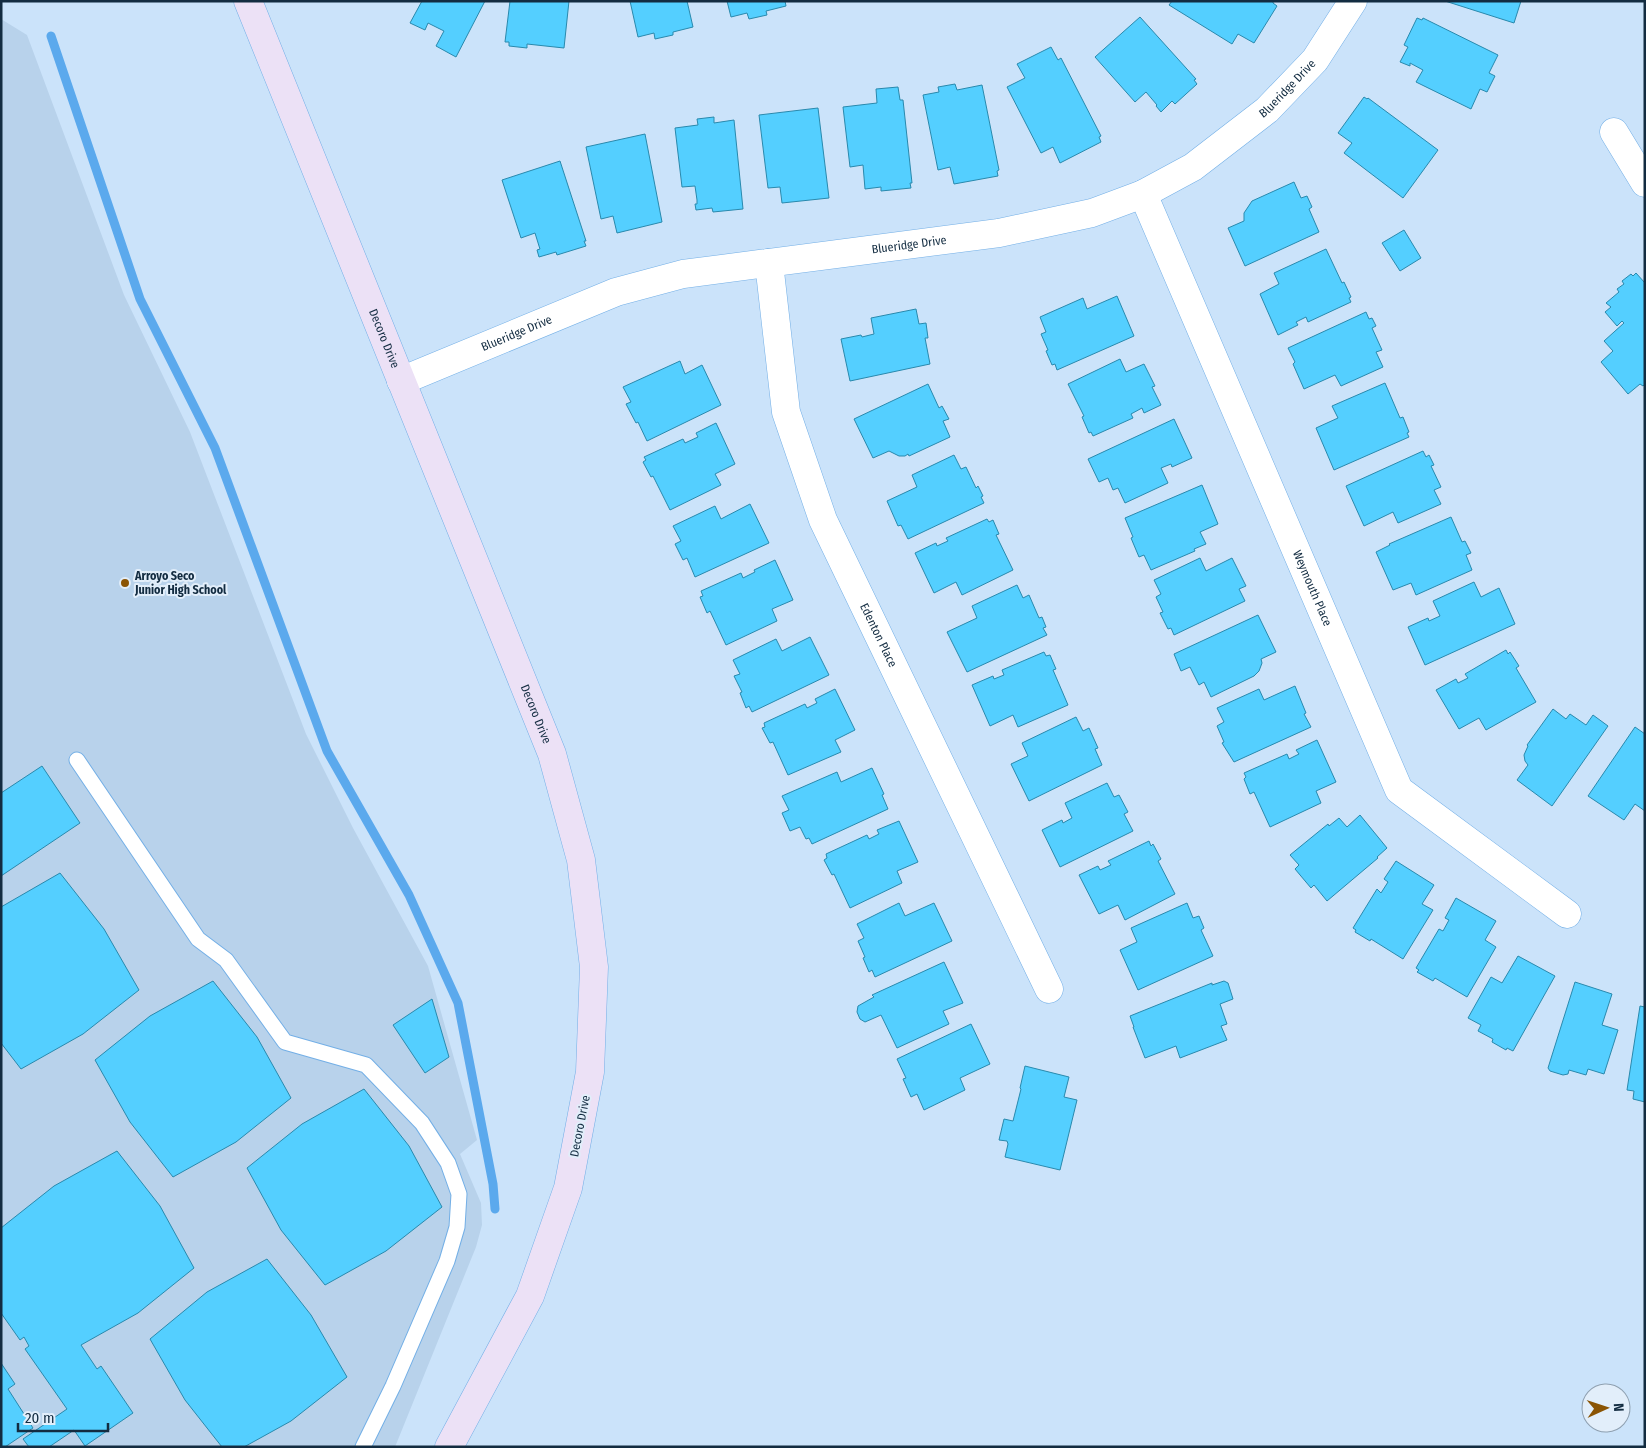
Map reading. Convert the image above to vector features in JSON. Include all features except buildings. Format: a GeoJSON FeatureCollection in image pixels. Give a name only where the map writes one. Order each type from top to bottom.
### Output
{"type":"FeatureCollection","features":[{"type":"Feature","properties":{"kind":"main road","name":"Decoro Drive"},"geometry":{"type":"LineString","coordinates":[[248,1],[552,754],[580,860],[594,967],[590,1072],[568,1188],[530,1296],[449,1447]]}},
{"type":"Feature","properties":{"kind":"street","name":"Blueridge Drive"},"geometry":{"type":"LineString","coordinates":[[401,382],[616,292],[683,274],[999,233],[1092,214],[1143,194],[1193,167],[1267,110],[1315,60],[1353,1]]}},
{"type":"Feature","properties":{"kind":"street"},"geometry":{"type":"LineString","coordinates":[[1614,132],[1645,183]]}},
{"type":"Feature","properties":{"kind":"street","name":"Weymouth Place"},"geometry":{"type":"LineString","coordinates":[[1143,194],[1399,790],[1567,914]]}},
{"type":"Feature","properties":{"kind":"street","name":"Edenton Place"},"geometry":{"type":"LineString","coordinates":[[769,262],[786,412],[823,520],[1049,989]]}},
{"type":"Feature","properties":{"kind":"lane"},"geometry":{"type":"LineString","coordinates":[[77,760],[198,939],[226,960],[285,1042],[366,1065],[422,1123],[448,1162],[459,1194],[457,1227],[447,1261],[393,1386],[363,1447]]}},
{"type":"Feature","properties":{"kind":"shaded area","name":"Arroyo Seco Junior High School"},"geometry":{"type":"Polygon","coordinates":[[[1,19],[27,35],[124,295],[190,432],[306,734],[353,828],[428,966],[477,1140],[460,1154],[481,1203],[482,1225],[476,1247],[395,1447],[1,1447],[1,19]]]}},
{"type":"Feature","properties":{"kind":"waterway"},"geometry":{"type":"LineString","coordinates":[[51,36],[140,299],[215,448],[327,751],[409,895],[458,1003],[493,1184],[495,1209]]}},
{"type":"Feature","properties":{"kind":"place","name":"Arroyo Seco Junior High School"},"geometry":{"type":"Point","coordinates":[125,583]}}]}
